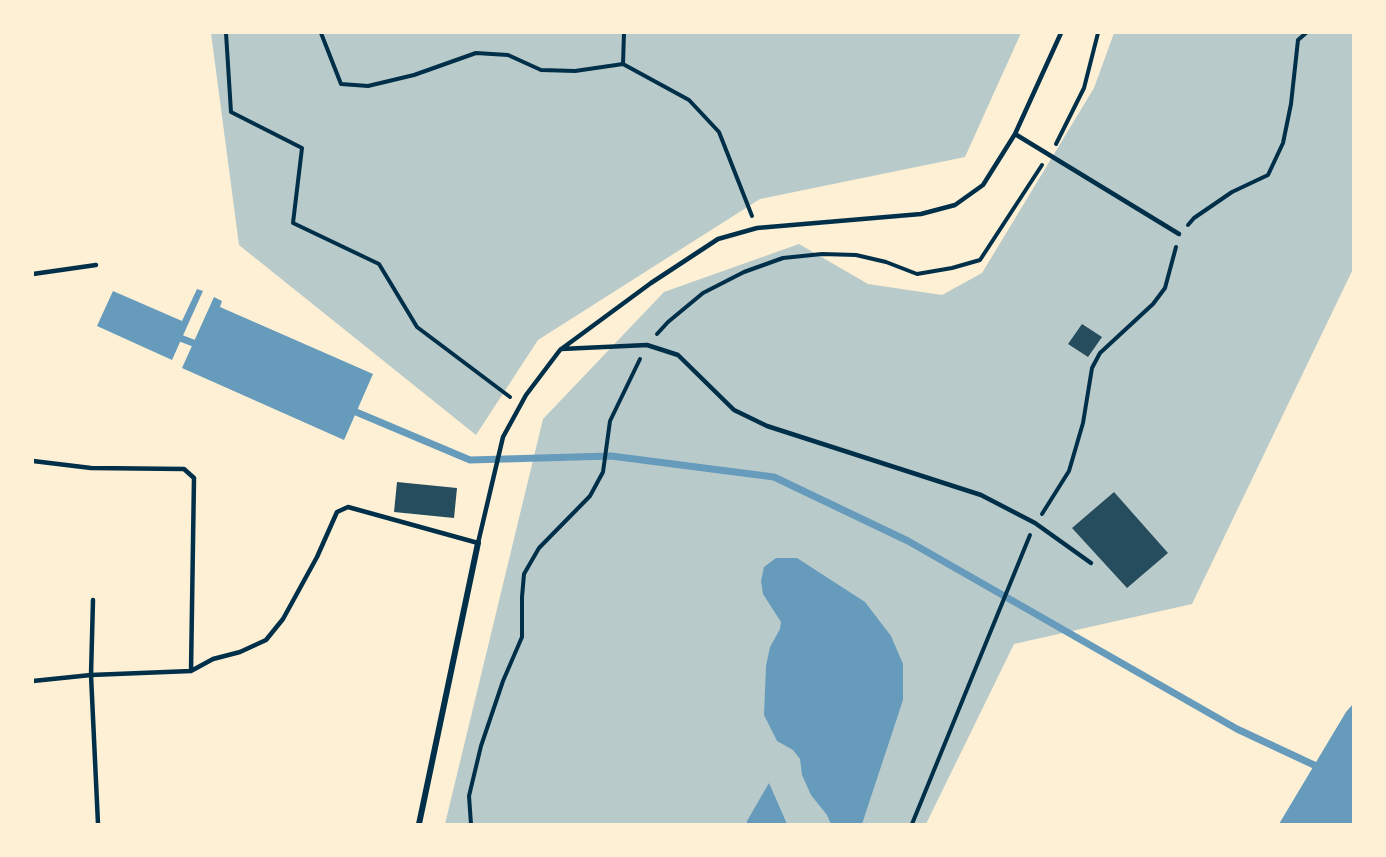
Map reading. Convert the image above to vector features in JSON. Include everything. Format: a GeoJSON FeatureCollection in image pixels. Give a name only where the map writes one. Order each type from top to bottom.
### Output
{"type":"FeatureCollection","features":[{"type":"Feature","properties":{"kind":"street"},"geometry":{"type":"LineString","coordinates":[[419,824],[478,543]]}},
{"type":"Feature","properties":{"kind":"lane"},"geometry":{"type":"LineString","coordinates":[[33,681],[91,675],[191,671],[213,659],[240,652],[266,640],[283,619],[317,557],[337,512],[348,507],[478,543],[503,437],[520,405],[560,350],[651,283],[718,239],[757,228],[921,214],[955,205],[983,184],[1015,134],[1061,33]]}},
{"type":"Feature","properties":{"kind":"lane"},"geometry":{"type":"LineString","coordinates":[[1015,134],[1179,234]]}},
{"type":"Feature","properties":{"kind":"lane"},"geometry":{"type":"LineString","coordinates":[[33,274],[96,266]]}},
{"type":"Feature","properties":{"kind":"lane"},"geometry":{"type":"LineString","coordinates":[[560,350],[647,345],[678,355],[734,410],[767,426],[981,495],[1035,523],[1091,563]]}},
{"type":"Feature","properties":{"kind":"lane"},"geometry":{"type":"LineString","coordinates":[[33,461],[91,468],[184,469],[194,478],[191,671]]}},
{"type":"Feature","properties":{"kind":"lane"},"geometry":{"type":"LineString","coordinates":[[93,600],[91,675],[98,824]]}},
{"type":"Feature","properties":{"kind":"path"},"geometry":{"type":"LineString","coordinates":[[226,33],[231,112],[302,148],[293,223],[379,264],[417,327],[520,405]]}},
{"type":"Feature","properties":{"kind":"path"},"geometry":{"type":"LineString","coordinates":[[321,33],[341,84],[368,86],[414,75],[476,53],[508,55],[541,70],[574,71],[623,64],[690,100],[719,132],[757,228]]}},
{"type":"Feature","properties":{"kind":"path"},"geometry":{"type":"LineString","coordinates":[[623,64],[624,33]]}},
{"type":"Feature","properties":{"kind":"path"},"geometry":{"type":"LineString","coordinates":[[471,824],[469,796],[481,746],[503,681],[522,637],[524,574],[539,548],[590,496],[603,472],[610,421],[647,345],[668,322],[703,293],[744,272],[783,258],[822,254],[856,255],[886,262],[917,274],[980,260],[1057,141],[1084,88],[1098,33]]}},
{"type":"Feature","properties":{"kind":"path"},"geometry":{"type":"LineString","coordinates":[[912,824],[1035,523],[1047,508],[1069,471],[1083,423],[1092,368],[1100,353],[1153,304],[1165,288],[1179,234],[1194,218],[1232,192],[1268,175],[1283,143],[1291,104],[1298,40],[1306,33]]}},
{"type":"Feature","properties":{"kind":"shaded area"},"geometry":{"type":"Polygon","coordinates":[[[211,33],[1021,33],[965,157],[760,199],[538,340],[476,435],[239,245],[211,33]]]}},
{"type":"Feature","properties":{"kind":"shaded area"},"geometry":{"type":"Polygon","coordinates":[[[1114,33],[1353,33],[1353,269],[1192,604],[1014,644],[926,824],[445,824],[543,419],[664,292],[799,244],[868,284],[942,295],[982,273],[1094,88],[1114,33]]]}},
{"type":"Feature","properties":{"kind":"water"},"geometry":{"type":"Polygon","coordinates":[[[197,289],[203,291],[172,360],[97,326],[113,291],[182,321],[197,289]]]}},
{"type":"Feature","properties":{"kind":"water"},"geometry":{"type":"Polygon","coordinates":[[[214,297],[222,301],[220,307],[373,374],[344,440],[182,368],[214,297]]]}},
{"type":"Feature","properties":{"kind":"water"},"geometry":{"type":"Polygon","coordinates":[[[776,558],[797,558],[865,602],[891,636],[903,664],[903,700],[862,824],[831,824],[827,815],[811,795],[802,775],[800,759],[793,750],[777,741],[764,715],[766,666],[770,647],[780,629],[781,622],[763,594],[761,581],[764,567],[776,558]]]}},
{"type":"Feature","properties":{"kind":"water"},"geometry":{"type":"Polygon","coordinates":[[[1353,704],[1353,824],[1279,824],[1346,712],[1353,704]]]}},
{"type":"Feature","properties":{"kind":"water"},"geometry":{"type":"Polygon","coordinates":[[[769,783],[787,824],[747,824],[747,821],[769,783]]]}},
{"type":"Feature","properties":{"kind":"building"},"geometry":{"type":"Polygon","coordinates":[[[1082,324],[1102,337],[1088,357],[1068,344],[1082,324]]]}},
{"type":"Feature","properties":{"kind":"building"},"geometry":{"type":"Polygon","coordinates":[[[397,482],[457,488],[454,518],[394,512],[397,482]]]}},
{"type":"Feature","properties":{"kind":"building"},"geometry":{"type":"Polygon","coordinates":[[[1114,492],[1168,553],[1127,588],[1072,528],[1114,492]]]}},
{"type":"Feature","properties":{"kind":"waterway"},"geometry":{"type":"LineString","coordinates":[[175,336],[201,346]]}},
{"type":"Feature","properties":{"kind":"waterway"},"geometry":{"type":"LineString","coordinates":[[349,409],[470,460],[611,456],[774,477],[908,541],[1237,729],[1314,765]]}}]}
